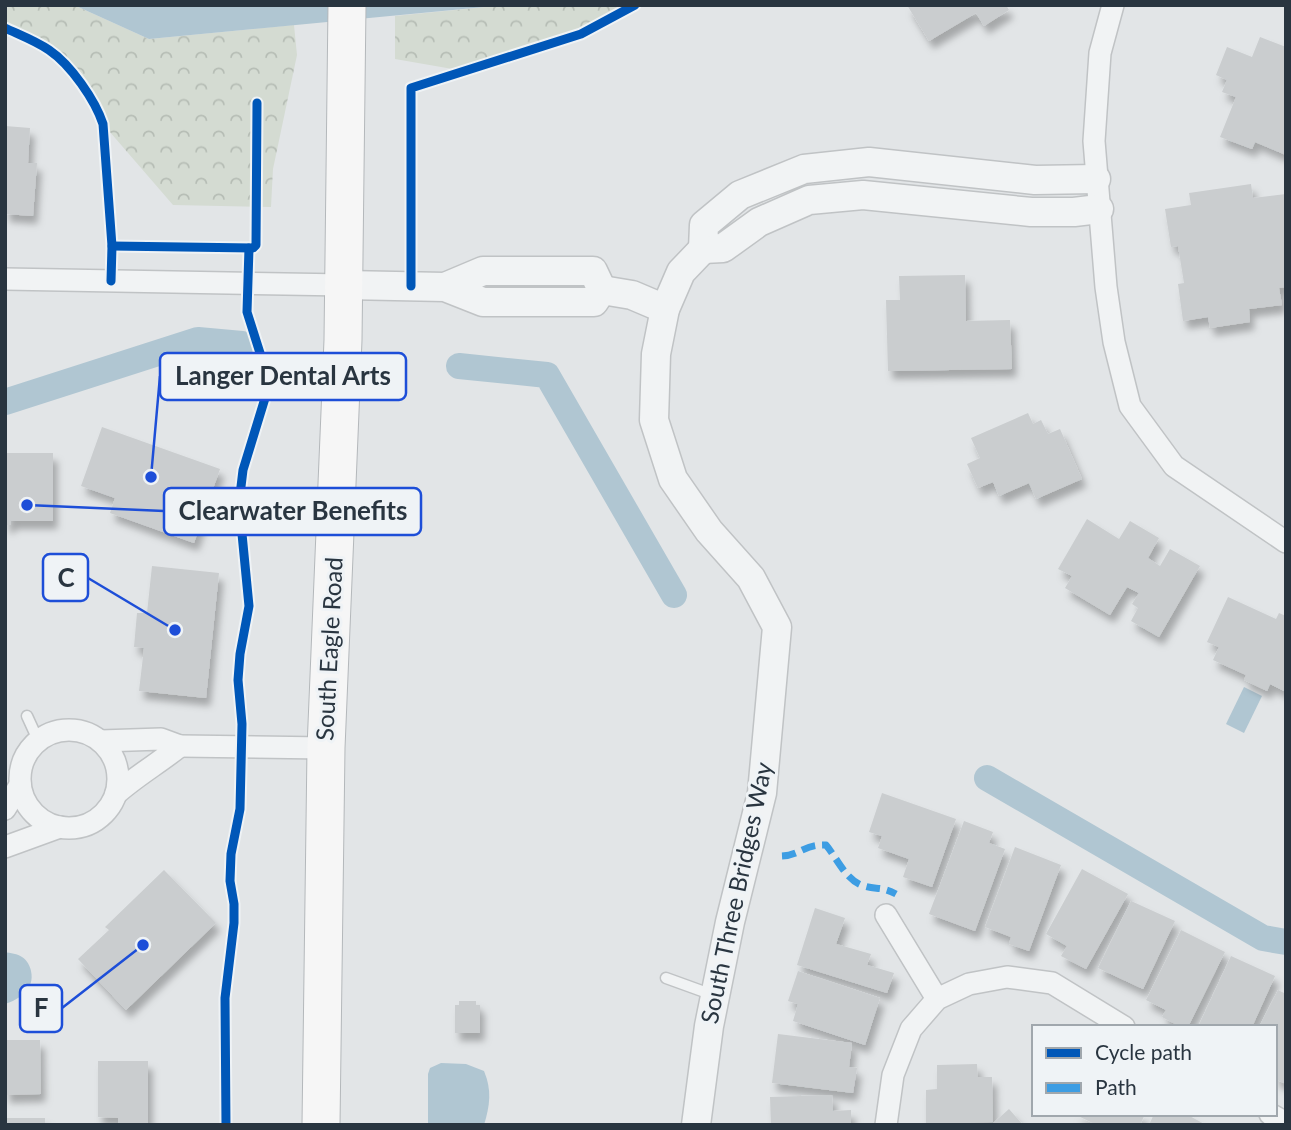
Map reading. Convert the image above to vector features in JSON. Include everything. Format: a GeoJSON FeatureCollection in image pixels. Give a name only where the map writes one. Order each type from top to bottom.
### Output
{"type":"FeatureCollection","features":[{"type":"Feature","properties":{"kind":"highway","name":"South Eagle Road"},"geometry":{"type":"LineString","coordinates":[[321,1125],[326,748],[345,285],[347,5]]}},
{"type":"Feature","properties":{"kind":"street"},"geometry":{"type":"LineString","coordinates":[[1112,5],[1100,53],[1093,127],[1114,342],[1130,406],[1174,466],[1286,542]]}},
{"type":"Feature","properties":{"kind":"street","name":"South Three Bridges Way"},"geometry":{"type":"LineString","coordinates":[[696,1125],[707,1038],[730,922],[762,793],[777,627],[751,578],[709,531],[673,479],[654,420],[656,354],[665,309],[681,272],[703,249],[704,225],[740,195],[804,169],[869,162],[1035,180],[1096,179]]}},
{"type":"Feature","properties":{"kind":"street"},"geometry":{"type":"LineString","coordinates":[[880,197],[884,163]]}},
{"type":"Feature","properties":{"kind":"street"},"geometry":{"type":"LineString","coordinates":[[703,249],[723,248],[759,222],[809,200],[863,195],[1031,212],[1099,209]]}},
{"type":"Feature","properties":{"kind":"street"},"geometry":{"type":"LineString","coordinates":[[5,279],[445,287],[482,302],[594,302],[602,290],[632,295],[665,309]]}},
{"type":"Feature","properties":{"kind":"street"},"geometry":{"type":"LineString","coordinates":[[63,730],[76,730],[101,741],[111,752],[116,766],[118,780],[111,805],[94,821],[72,828],[60,827],[37,817],[23,797],[20,785],[23,760],[38,740],[63,730]]}},
{"type":"Feature","properties":{"kind":"street"},"geometry":{"type":"LineString","coordinates":[[101,741],[161,738],[180,746],[326,748]]}},
{"type":"Feature","properties":{"kind":"street"},"geometry":{"type":"LineString","coordinates":[[116,794],[180,746]]}},
{"type":"Feature","properties":{"kind":"street"},"geometry":{"type":"LineString","coordinates":[[5,809],[20,785]]}},
{"type":"Feature","properties":{"kind":"street"},"geometry":{"type":"LineString","coordinates":[[5,847],[60,827]]}},
{"type":"Feature","properties":{"kind":"street"},"geometry":{"type":"LineString","coordinates":[[887,915],[937,999]]}},
{"type":"Feature","properties":{"kind":"street"},"geometry":{"type":"LineString","coordinates":[[886,1125],[893,1075],[911,1028],[937,999],[969,984],[1007,977],[1052,983],[1121,1025]]}},
{"type":"Feature","properties":{"kind":"lane"},"geometry":{"type":"LineString","coordinates":[[27,716],[38,740]]}},
{"type":"Feature","properties":{"kind":"lane"},"geometry":{"type":"LineString","coordinates":[[666,978],[716,996]]}},
{"type":"Feature","properties":{"kind":"green space"},"geometry":{"type":"Polygon","coordinates":[[[5,5],[74,5],[149,39],[294,25],[297,55],[273,169],[271,207],[173,205],[103,124],[88,93],[66,65],[44,47],[5,28],[5,5]]]}},
{"type":"Feature","properties":{"kind":"green space"},"geometry":{"type":"Polygon","coordinates":[[[505,5],[635,5],[581,34],[464,71],[395,59],[395,16],[505,5]]]}},
{"type":"Feature","properties":{"kind":"water"},"geometry":{"type":"Polygon","coordinates":[[[74,5],[505,5],[149,39],[74,5]]]}},
{"type":"Feature","properties":{"kind":"water"},"geometry":{"type":"Polygon","coordinates":[[[1244,687],[1262,696],[1244,733],[1226,724],[1244,687]]]}},
{"type":"Feature","properties":{"kind":"water"},"geometry":{"type":"Polygon","coordinates":[[[5,952],[25,960],[32,977],[25,992],[5,1004],[5,952]]]}},
{"type":"Feature","properties":{"kind":"water"},"geometry":{"type":"Polygon","coordinates":[[[441,1063],[466,1064],[484,1071],[489,1098],[484,1125],[428,1125],[428,1074],[430,1068],[441,1063]]]}},
{"type":"Feature","properties":{"kind":"building"},"geometry":{"type":"Polygon","coordinates":[[[907,5],[1006,5],[1009,10],[984,26],[976,13],[929,41],[907,5]]]}},
{"type":"Feature","properties":{"kind":"building"},"geometry":{"type":"Polygon","coordinates":[[[1260,37],[1286,47],[1286,155],[1255,142],[1252,149],[1220,137],[1236,97],[1222,92],[1227,80],[1216,75],[1227,47],[1252,57],[1260,37]]]}},
{"type":"Feature","properties":{"kind":"building"},"geometry":{"type":"Polygon","coordinates":[[[5,126],[30,128],[28,163],[37,163],[33,216],[5,214],[5,126]]]}},
{"type":"Feature","properties":{"kind":"building"},"geometry":{"type":"Polygon","coordinates":[[[1251,184],[1253,198],[1286,194],[1286,287],[1279,288],[1282,305],[1249,309],[1250,322],[1210,328],[1208,317],[1183,321],[1178,284],[1184,283],[1178,246],[1171,247],[1165,209],[1191,205],[1189,193],[1251,184]]]}},
{"type":"Feature","properties":{"kind":"building"},"geometry":{"type":"Polygon","coordinates":[[[965,275],[966,321],[1010,320],[1012,369],[888,371],[886,300],[900,300],[899,276],[965,275]]]}},
{"type":"Feature","properties":{"kind":"building"},"geometry":{"type":"Polygon","coordinates":[[[1028,413],[1033,424],[1041,420],[1048,434],[1060,429],[1082,479],[1036,499],[1029,483],[999,496],[993,482],[978,488],[967,464],[980,458],[971,438],[1028,413]]]}},
{"type":"Feature","properties":{"kind":"building"},"geometry":{"type":"Polygon","coordinates":[[[102,427],[220,469],[194,543],[110,513],[115,498],[81,486],[102,427]]]}},
{"type":"Feature","properties":{"kind":"building"},"geometry":{"type":"Polygon","coordinates":[[[5,453],[53,453],[53,521],[11,521],[11,525],[5,525],[5,453]]]}},
{"type":"Feature","properties":{"kind":"building"},"geometry":{"type":"Polygon","coordinates":[[[1087,519],[1119,539],[1130,521],[1159,538],[1148,558],[1160,566],[1170,549],[1200,566],[1159,637],[1131,621],[1138,608],[1132,604],[1139,593],[1127,587],[1110,615],[1065,588],[1072,576],[1058,569],[1087,519]]]}},
{"type":"Feature","properties":{"kind":"building"},"geometry":{"type":"Polygon","coordinates":[[[152,566],[219,573],[206,698],[139,691],[144,648],[134,647],[137,613],[147,613],[152,566]]]}},
{"type":"Feature","properties":{"kind":"building"},"geometry":{"type":"Polygon","coordinates":[[[1228,597],[1276,619],[1279,613],[1286,616],[1286,692],[1270,684],[1267,691],[1244,680],[1246,675],[1213,660],[1219,647],[1207,642],[1228,597]]]}},
{"type":"Feature","properties":{"kind":"building"},"geometry":{"type":"Polygon","coordinates":[[[882,793],[956,819],[932,887],[903,877],[909,859],[878,848],[882,836],[869,832],[882,793]]]}},
{"type":"Feature","properties":{"kind":"building"},"geometry":{"type":"Polygon","coordinates":[[[964,821],[993,832],[989,843],[1005,849],[975,931],[929,914],[964,821]]]}},
{"type":"Feature","properties":{"kind":"building"},"geometry":{"type":"Polygon","coordinates":[[[1015,847],[1061,865],[1029,951],[1009,944],[1011,937],[985,927],[1015,847]]]}},
{"type":"Feature","properties":{"kind":"building"},"geometry":{"type":"Polygon","coordinates":[[[1082,869],[1128,894],[1086,969],[1061,956],[1067,946],[1046,934],[1082,869]]]}},
{"type":"Feature","properties":{"kind":"building"},"geometry":{"type":"Polygon","coordinates":[[[164,870],[216,923],[126,1010],[78,959],[109,930],[105,927],[164,870]]]}},
{"type":"Feature","properties":{"kind":"building"},"geometry":{"type":"Polygon","coordinates":[[[1131,901],[1175,921],[1143,989],[1098,968],[1131,901]]]}},
{"type":"Feature","properties":{"kind":"building"},"geometry":{"type":"Polygon","coordinates":[[[815,908],[845,918],[836,944],[871,954],[867,965],[894,973],[887,993],[797,965],[815,908]]]}},
{"type":"Feature","properties":{"kind":"building"},"geometry":{"type":"Polygon","coordinates":[[[1181,930],[1225,952],[1189,1025],[1177,1025],[1162,1017],[1166,1010],[1146,1000],[1181,930]]]}},
{"type":"Feature","properties":{"kind":"building"},"geometry":{"type":"Polygon","coordinates":[[[1231,956],[1275,976],[1253,1025],[1199,1025],[1231,956]]]}},
{"type":"Feature","properties":{"kind":"building"},"geometry":{"type":"Polygon","coordinates":[[[798,971],[880,998],[865,1045],[793,1021],[798,1004],[788,1001],[798,971]]]}},
{"type":"Feature","properties":{"kind":"building"},"geometry":{"type":"Polygon","coordinates":[[[1278,990],[1286,994],[1286,1084],[1277,1080],[1277,1025],[1260,1025],[1278,990]]]}},
{"type":"Feature","properties":{"kind":"building"},"geometry":{"type":"Polygon","coordinates":[[[459,1001],[476,1001],[476,1005],[480,1005],[480,1033],[455,1033],[455,1005],[459,1005],[459,1001]]]}},
{"type":"Feature","properties":{"kind":"building"},"geometry":{"type":"Polygon","coordinates":[[[778,1034],[852,1043],[849,1067],[857,1068],[853,1093],[772,1083],[778,1034]]]}},
{"type":"Feature","properties":{"kind":"building"},"geometry":{"type":"Polygon","coordinates":[[[5,1040],[40,1040],[41,1094],[5,1095],[5,1040]]]}},
{"type":"Feature","properties":{"kind":"building"},"geometry":{"type":"Polygon","coordinates":[[[98,1061],[148,1061],[148,1125],[118,1125],[118,1118],[98,1117],[98,1061]]]}},
{"type":"Feature","properties":{"kind":"building"},"geometry":{"type":"Polygon","coordinates":[[[977,1064],[978,1077],[992,1077],[993,1122],[926,1125],[926,1090],[937,1089],[937,1065],[977,1064]]]}},
{"type":"Feature","properties":{"kind":"building"},"geometry":{"type":"Polygon","coordinates":[[[832,1095],[833,1111],[851,1110],[851,1125],[771,1125],[770,1097],[832,1095]]]}},
{"type":"Feature","properties":{"kind":"building"},"geometry":{"type":"Polygon","coordinates":[[[1009,1109],[1023,1125],[991,1125],[1009,1109]]]}},
{"type":"Feature","properties":{"kind":"building"},"geometry":{"type":"Polygon","coordinates":[[[1078,1116],[1144,1116],[1140,1125],[1097,1125],[1078,1116]]]}},
{"type":"Feature","properties":{"kind":"building"},"geometry":{"type":"Polygon","coordinates":[[[1153,1116],[1190,1116],[1206,1125],[1149,1125],[1153,1116]]]}},
{"type":"Feature","properties":{"kind":"building"},"geometry":{"type":"Polygon","coordinates":[[[5,1118],[45,1118],[45,1125],[5,1125],[5,1118]]]}},
{"type":"Feature","properties":{"kind":"waterway"},"geometry":{"type":"LineString","coordinates":[[5,402],[198,340],[242,344]]}},
{"type":"Feature","properties":{"kind":"waterway"},"geometry":{"type":"LineString","coordinates":[[459,366],[547,375],[674,595]]}},
{"type":"Feature","properties":{"kind":"waterway"},"geometry":{"type":"LineString","coordinates":[[987,778],[1263,938],[1286,942]]}},
{"type":"Feature","properties":{"kind":"marked path"},"geometry":{"type":"LineString","coordinates":[[782,856],[813,846],[826,845],[852,879],[868,887],[896,894]]}},
{"type":"Feature","properties":{"kind":"cycle path"},"geometry":{"type":"LineString","coordinates":[[411,286],[411,88],[581,34],[635,5]]}},
{"type":"Feature","properties":{"kind":"cycle path"},"geometry":{"type":"LineString","coordinates":[[5,28],[49,50],[66,65],[88,94],[103,124],[112,246],[111,281]]}},
{"type":"Feature","properties":{"kind":"cycle path"},"geometry":{"type":"LineString","coordinates":[[112,246],[253,248],[256,245],[257,103]]}},
{"type":"Feature","properties":{"kind":"cycle path"},"geometry":{"type":"LineString","coordinates":[[226,1125],[225,998],[234,923],[230,881],[231,854],[240,809],[242,724],[238,680],[249,606],[239,503],[243,470],[266,395],[261,356],[247,312],[249,248]]}},
{"type":"Feature","properties":{"kind":"place","name":"Langer Dental Arts"},"geometry":{"type":"Point","coordinates":[151,477]}},
{"type":"Feature","properties":{"kind":"place","name":"Clearwater Benefits"},"geometry":{"type":"Point","coordinates":[27,505]}},
{"type":"Feature","properties":{"kind":"place","name":"C"},"geometry":{"type":"Point","coordinates":[175,630]}},
{"type":"Feature","properties":{"kind":"place","name":"F"},"geometry":{"type":"Point","coordinates":[143,945]}}]}
